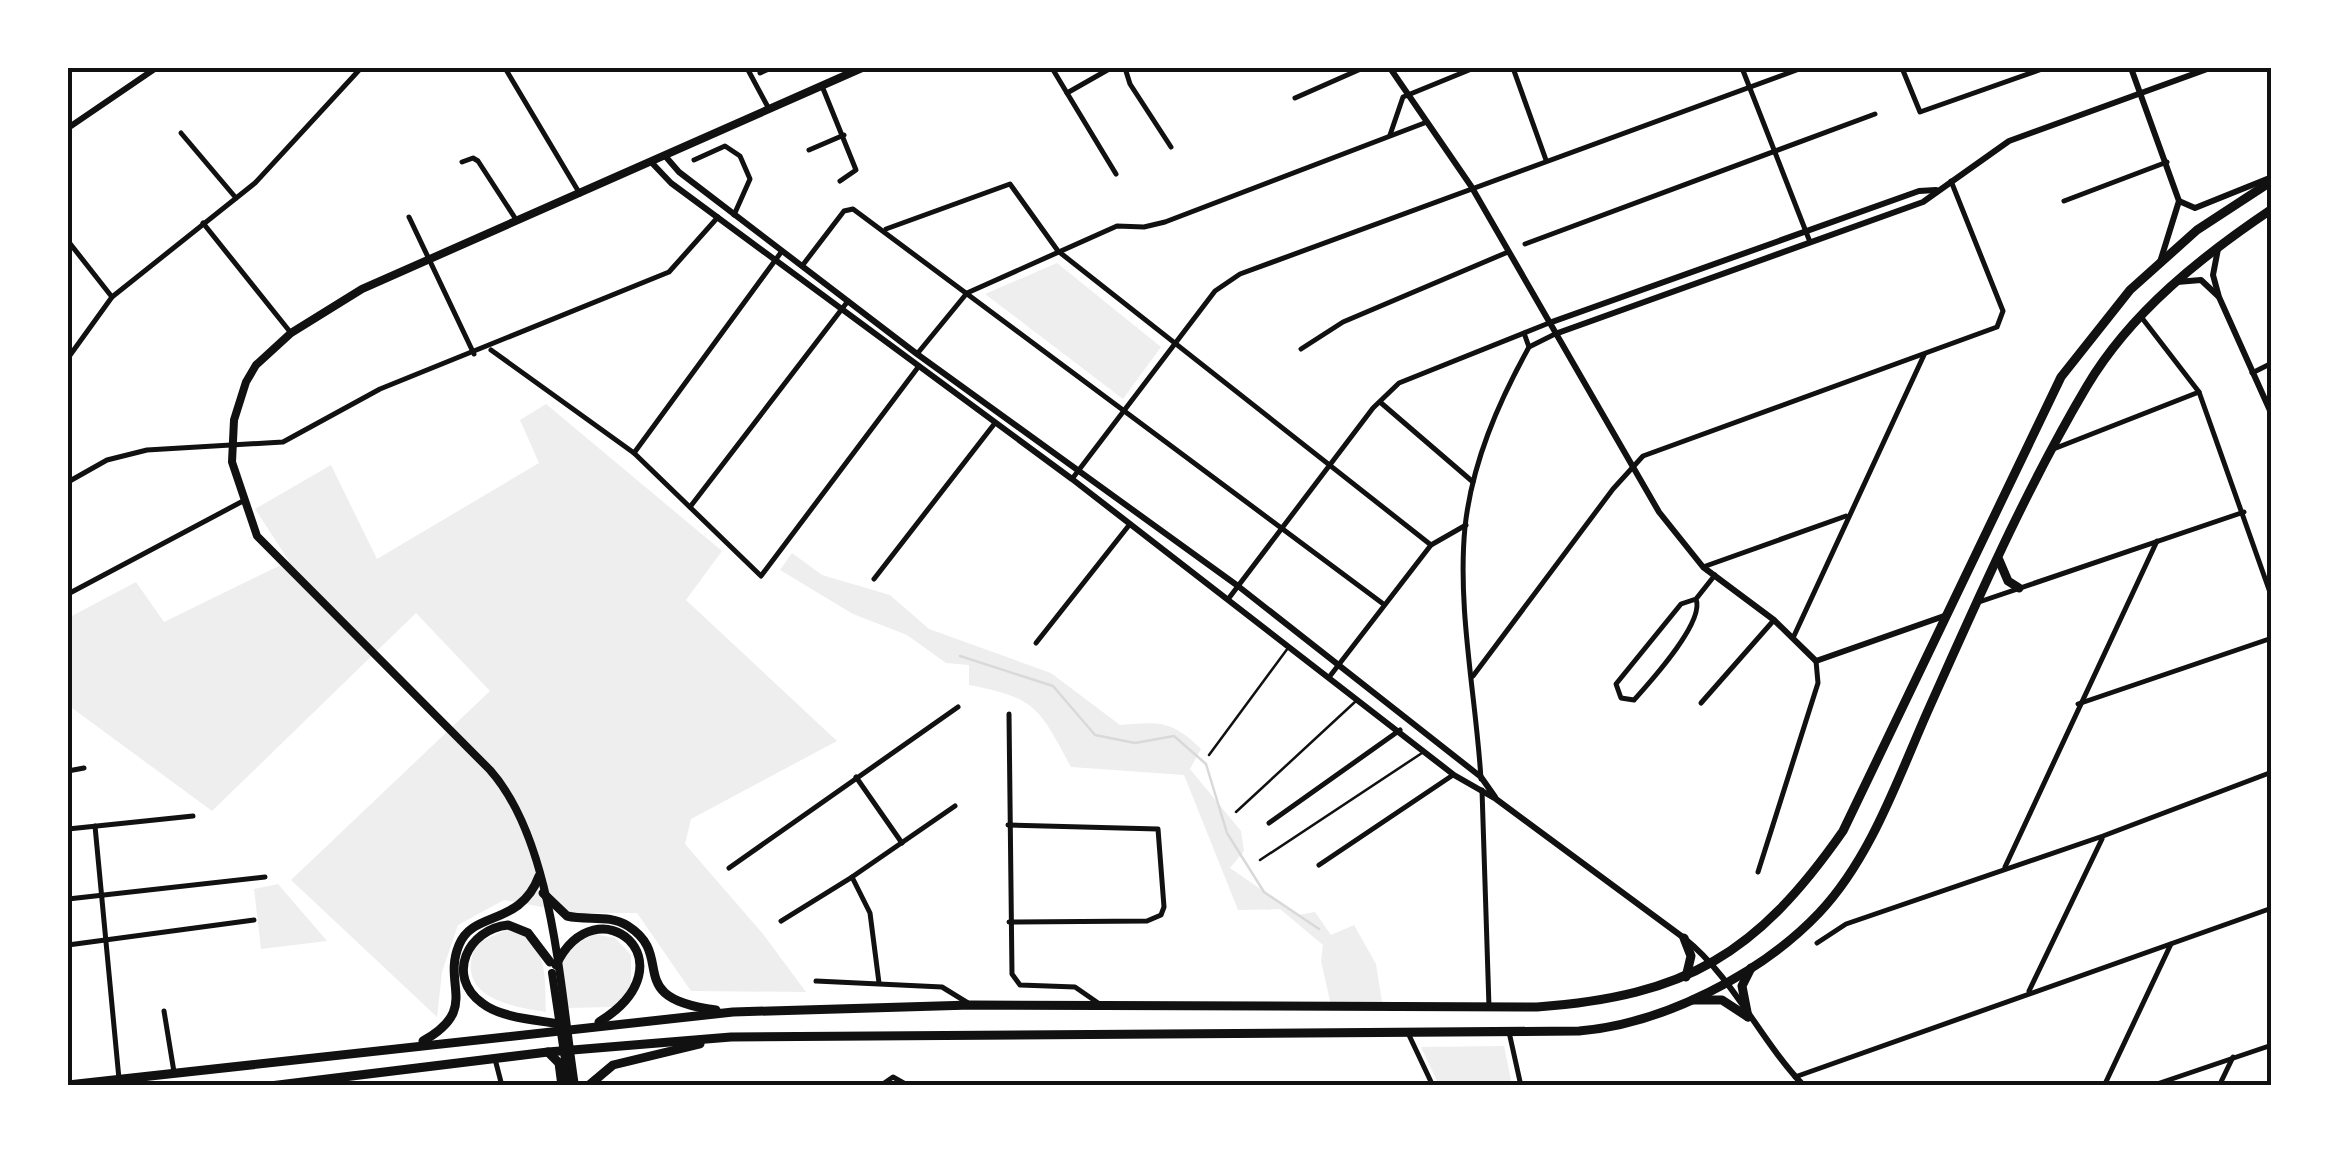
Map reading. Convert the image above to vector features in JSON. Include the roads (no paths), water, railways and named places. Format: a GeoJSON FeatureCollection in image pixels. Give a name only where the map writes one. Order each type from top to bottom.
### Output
{"type":"FeatureCollection","features":[{"type":"Feature","properties":{"kind":"main road"},"geometry":{"type":"LineString","coordinates":[[553,964],[544,894],[526,826],[500,781],[265,545],[242,502],[231,447],[234,420],[246,382],[256,365],[291,333],[362,289],[770,112],[862,68]]}},
{"type":"Feature","properties":{"kind":"main road"},"geometry":{"type":"LineString","coordinates":[[68,1085],[573,1026],[734,1012],[971,1005],[1537,1008],[1624,997],[1686,977],[1775,918],[1808,882],[1843,831],[2061,378],[2093,332],[2197,230],[2272,179]]}},
{"type":"Feature","properties":{"kind":"main road"},"geometry":{"type":"LineString","coordinates":[[270,1086],[548,1052],[730,1037],[1602,1029],[1642,1019],[1680,1003],[1754,964],[1820,912],[1848,874],[1881,814],[1999,560],[2088,384],[2141,318],[2177,282],[2220,244],[2272,209]]}},
{"type":"Feature","properties":{"kind":"main road"},"geometry":{"type":"LineString","coordinates":[[1999,560],[2008,581],[2019,588]]}},
{"type":"Feature","properties":{"kind":"main road"},"geometry":{"type":"LineString","coordinates":[[1929,656],[1950,664]]}},
{"type":"Feature","properties":{"kind":"main road"},"geometry":{"type":"LineString","coordinates":[[1910,694],[1930,705]]}},
{"type":"Feature","properties":{"kind":"main road"},"geometry":{"type":"LineString","coordinates":[[538,870],[568,1086]]}},
{"type":"Feature","properties":{"kind":"main road"},"geometry":{"type":"LineString","coordinates":[[418,1044],[447,1025],[452,1014],[458,992],[456,959],[462,939],[472,929],[522,906],[538,870]]}},
{"type":"Feature","properties":{"kind":"main road"},"geometry":{"type":"LineString","coordinates":[[544,894],[567,916],[615,920],[634,930],[647,949],[655,982],[674,1002],[734,1012]]}},
{"type":"Feature","properties":{"kind":"main road"},"geometry":{"type":"LineString","coordinates":[[553,964],[528,933],[508,925],[478,936],[465,955],[463,971],[473,995],[485,1006],[573,1026]]}},
{"type":"Feature","properties":{"kind":"main road"},"geometry":{"type":"LineString","coordinates":[[553,964],[568,943],[586,931],[616,932],[633,946],[641,967],[636,989],[623,1006],[596,1024]]}},
{"type":"Feature","properties":{"kind":"main road"},"geometry":{"type":"LineString","coordinates":[[1684,938],[1691,956],[1686,977]]}},
{"type":"Feature","properties":{"kind":"main road"},"geometry":{"type":"LineString","coordinates":[[1748,1017],[1742,986],[1754,964]]}},
{"type":"Feature","properties":{"kind":"main road"},"geometry":{"type":"LineString","coordinates":[[1680,1003],[1719,999],[1748,1017]]}},
{"type":"Feature","properties":{"kind":"main road"},"geometry":{"type":"LineString","coordinates":[[588,1086],[612,1065],[730,1037]]}},
{"type":"Feature","properties":{"kind":"main road"},"geometry":{"type":"LineString","coordinates":[[548,1052],[559,1063],[568,1086]]}},
{"type":"Feature","properties":{"kind":"street"},"geometry":{"type":"LineString","coordinates":[[68,128],[156,68]]}},
{"type":"Feature","properties":{"kind":"street"},"geometry":{"type":"LineString","coordinates":[[68,358],[112,297],[236,198],[292,144],[360,68]]}},
{"type":"Feature","properties":{"kind":"street"},"geometry":{"type":"LineString","coordinates":[[505,68],[580,194]]}},
{"type":"Feature","properties":{"kind":"street"},"geometry":{"type":"LineString","coordinates":[[747,68],[770,112]]}},
{"type":"Feature","properties":{"kind":"street"},"geometry":{"type":"LineString","coordinates":[[760,73],[771,68]]}},
{"type":"Feature","properties":{"kind":"street"},"geometry":{"type":"LineString","coordinates":[[1052,68],[1116,174]]}},
{"type":"Feature","properties":{"kind":"street"},"geometry":{"type":"LineString","coordinates":[[1068,94],[1111,68]]}},
{"type":"Feature","properties":{"kind":"street"},"geometry":{"type":"LineString","coordinates":[[1127,68],[1130,84],[1171,147]]}},
{"type":"Feature","properties":{"kind":"street"},"geometry":{"type":"LineString","coordinates":[[1295,98],[1363,68]]}},
{"type":"Feature","properties":{"kind":"street"},"geometry":{"type":"LineString","coordinates":[[1390,68],[1470,186],[1631,467],[1703,567],[1774,620],[1816,662],[1818,683],[1758,872]]}},
{"type":"Feature","properties":{"kind":"street"},"geometry":{"type":"LineString","coordinates":[[1390,137],[1407,94],[1474,68]]}},
{"type":"Feature","properties":{"kind":"street"},"geometry":{"type":"LineString","coordinates":[[1513,68],[1546,160]]}},
{"type":"Feature","properties":{"kind":"street"},"geometry":{"type":"LineString","coordinates":[[1742,68],[1811,245]]}},
{"type":"Feature","properties":{"kind":"street"},"geometry":{"type":"LineString","coordinates":[[1072,479],[1215,291],[1240,274],[1470,186],[1802,68]]}},
{"type":"Feature","properties":{"kind":"street"},"geometry":{"type":"LineString","coordinates":[[1902,68],[1916,108],[1923,112],[2045,68]]}},
{"type":"Feature","properties":{"kind":"street"},"geometry":{"type":"LineString","coordinates":[[2020,68],[2023,76]]}},
{"type":"Feature","properties":{"kind":"street"},"geometry":{"type":"LineString","coordinates":[[2131,68],[2179,201],[2160,263]]}},
{"type":"Feature","properties":{"kind":"street"},"geometry":{"type":"LineString","coordinates":[[1489,1007],[1482,777],[1464,562],[1466,525],[1493,416],[1529,348],[1555,334],[1923,202],[2009,140],[2210,68]]}},
{"type":"Feature","properties":{"kind":"street"},"geometry":{"type":"LineString","coordinates":[[822,86],[856,170],[840,180]]}},
{"type":"Feature","properties":{"kind":"street"},"geometry":{"type":"LineString","coordinates":[[1525,244],[1875,114]]}},
{"type":"Feature","properties":{"kind":"street"},"geometry":{"type":"LineString","coordinates":[[917,354],[968,293],[1058,251],[1116,226],[1144,227],[1165,222],[1427,122]]}},
{"type":"Feature","properties":{"kind":"street"},"geometry":{"type":"LineString","coordinates":[[181,134],[236,198]]}},
{"type":"Feature","properties":{"kind":"street"},"geometry":{"type":"LineString","coordinates":[[809,150],[844,135]]}},
{"type":"Feature","properties":{"kind":"street"},"geometry":{"type":"LineString","coordinates":[[694,160],[725,146],[740,156],[750,179],[734,215]]}},
{"type":"Feature","properties":{"kind":"street"},"geometry":{"type":"LineString","coordinates":[[666,157],[734,215],[917,354],[1238,586],[1482,777],[1496,799]]}},
{"type":"Feature","properties":{"kind":"street"},"geometry":{"type":"LineString","coordinates":[[462,162],[473,158],[478,161],[516,221]]}},
{"type":"Feature","properties":{"kind":"street"},"geometry":{"type":"LineString","coordinates":[[2064,202],[2167,162]]}},
{"type":"Feature","properties":{"kind":"street"},"geometry":{"type":"LineString","coordinates":[[652,164],[775,262],[1229,598],[1454,774],[1496,799],[1714,962],[1774,1056],[1804,1086]]}},
{"type":"Feature","properties":{"kind":"street"},"geometry":{"type":"LineString","coordinates":[[2179,201],[2196,208],[2272,179]]}},
{"type":"Feature","properties":{"kind":"street"},"geometry":{"type":"LineString","coordinates":[[886,229],[1006,182],[1058,251],[1431,545]]}},
{"type":"Feature","properties":{"kind":"street"},"geometry":{"type":"LineString","coordinates":[[1473,676],[1631,467],[1644,456],[1997,327],[2003,320],[1951,182]]}},
{"type":"Feature","properties":{"kind":"street"},"geometry":{"type":"LineString","coordinates":[[1229,598],[1399,382],[1920,190],[1937,190]]}},
{"type":"Feature","properties":{"kind":"street"},"geometry":{"type":"LineString","coordinates":[[802,266],[848,208],[886,229],[1382,603]]}},
{"type":"Feature","properties":{"kind":"street"},"geometry":{"type":"LineString","coordinates":[[409,217],[474,354]]}},
{"type":"Feature","properties":{"kind":"street"},"geometry":{"type":"LineString","coordinates":[[68,482],[106,460],[147,450],[282,442],[380,389],[489,349],[668,272],[718,217]]}},
{"type":"Feature","properties":{"kind":"street"},"geometry":{"type":"LineString","coordinates":[[202,224],[291,333]]}},
{"type":"Feature","properties":{"kind":"street"},"geometry":{"type":"LineString","coordinates":[[68,241],[112,297]]}},
{"type":"Feature","properties":{"kind":"street"},"geometry":{"type":"LineString","coordinates":[[2220,244],[2213,271],[2218,297],[2268,399],[2272,415]]}},
{"type":"Feature","properties":{"kind":"street"},"geometry":{"type":"LineString","coordinates":[[634,452],[782,251]]}},
{"type":"Feature","properties":{"kind":"street"},"geometry":{"type":"LineString","coordinates":[[1302,349],[1343,322],[1508,252]]}},
{"type":"Feature","properties":{"kind":"street"},"geometry":{"type":"LineString","coordinates":[[2177,282],[2200,280],[2218,297]]}},
{"type":"Feature","properties":{"kind":"street"},"geometry":{"type":"LineString","coordinates":[[690,507],[848,301]]}},
{"type":"Feature","properties":{"kind":"street"},"geometry":{"type":"LineString","coordinates":[[2141,318],[2200,392],[2272,598]]}},
{"type":"Feature","properties":{"kind":"street"},"geometry":{"type":"LineString","coordinates":[[1524,334],[1529,348]]}},
{"type":"Feature","properties":{"kind":"street"},"geometry":{"type":"LineString","coordinates":[[489,349],[634,452],[761,576],[919,366]]}},
{"type":"Feature","properties":{"kind":"street"},"geometry":{"type":"LineString","coordinates":[[1793,638],[1925,354]]}},
{"type":"Feature","properties":{"kind":"street"},"geometry":{"type":"LineString","coordinates":[[2252,373],[2272,364]]}},
{"type":"Feature","properties":{"kind":"street"},"geometry":{"type":"LineString","coordinates":[[2056,448],[2200,392]]}},
{"type":"Feature","properties":{"kind":"street"},"geometry":{"type":"LineString","coordinates":[[1380,402],[1474,482]]}},
{"type":"Feature","properties":{"kind":"street"},"geometry":{"type":"LineString","coordinates":[[874,579],[1002,415]]}},
{"type":"Feature","properties":{"kind":"street"},"geometry":{"type":"LineString","coordinates":[[68,594],[242,502]]}},
{"type":"Feature","properties":{"kind":"street"},"geometry":{"type":"LineString","coordinates":[[1979,602],[2244,512]]}},
{"type":"Feature","properties":{"kind":"street"},"geometry":{"type":"LineString","coordinates":[[1703,567],[1847,516]]}},
{"type":"Feature","properties":{"kind":"street"},"geometry":{"type":"LineString","coordinates":[[1036,643],[1131,524]]}},
{"type":"Feature","properties":{"kind":"street"},"geometry":{"type":"LineString","coordinates":[[1330,676],[1382,603],[1431,545],[1466,525]]}},
{"type":"Feature","properties":{"kind":"street"},"geometry":{"type":"LineString","coordinates":[[2004,868],[2157,541]]}},
{"type":"Feature","properties":{"kind":"street"},"geometry":{"type":"LineString","coordinates":[[1696,599],[1698,617],[1644,689],[1634,700],[1624,700],[1616,684],[1681,604],[1696,599],[1715,575]]}},
{"type":"Feature","properties":{"kind":"street"},"geometry":{"type":"LineString","coordinates":[[1816,662],[1948,615]]}},
{"type":"Feature","properties":{"kind":"street"},"geometry":{"type":"LineString","coordinates":[[1701,703],[1774,620]]}},
{"type":"Feature","properties":{"kind":"street"},"geometry":{"type":"LineString","coordinates":[[2078,704],[2272,638]]}},
{"type":"Feature","properties":{"kind":"street"},"geometry":{"type":"LineString","coordinates":[[729,868],[958,707]]}},
{"type":"Feature","properties":{"kind":"street"},"geometry":{"type":"LineString","coordinates":[[1009,714],[1009,966],[1015,982],[1075,987],[1102,1007]]}},
{"type":"Feature","properties":{"kind":"street"},"geometry":{"type":"LineString","coordinates":[[1269,823],[1400,730]]}},
{"type":"Feature","properties":{"kind":"street"},"geometry":{"type":"LineString","coordinates":[[68,771],[84,768]]}},
{"type":"Feature","properties":{"kind":"street"},"geometry":{"type":"LineString","coordinates":[[1818,943],[1846,924],[2103,836],[2272,772]]}},
{"type":"Feature","properties":{"kind":"street"},"geometry":{"type":"LineString","coordinates":[[1319,865],[1454,774]]}},
{"type":"Feature","properties":{"kind":"street"},"geometry":{"type":"LineString","coordinates":[[856,777],[902,843]]}},
{"type":"Feature","properties":{"kind":"street"},"geometry":{"type":"LineString","coordinates":[[781,920],[955,806]]}},
{"type":"Feature","properties":{"kind":"street"},"geometry":{"type":"LineString","coordinates":[[68,829],[193,816]]}},
{"type":"Feature","properties":{"kind":"street"},"geometry":{"type":"LineString","coordinates":[[94,826],[118,1080]]}},
{"type":"Feature","properties":{"kind":"street"},"geometry":{"type":"LineString","coordinates":[[1008,826],[1158,830],[1164,907],[1161,915],[1147,921],[1009,922]]}},
{"type":"Feature","properties":{"kind":"street"},"geometry":{"type":"LineString","coordinates":[[2028,994],[2103,836]]}},
{"type":"Feature","properties":{"kind":"street"},"geometry":{"type":"LineString","coordinates":[[68,899],[266,877]]}},
{"type":"Feature","properties":{"kind":"street"},"geometry":{"type":"LineString","coordinates":[[852,877],[870,914],[879,983]]}},
{"type":"Feature","properties":{"kind":"street"},"geometry":{"type":"LineString","coordinates":[[1796,1077],[2272,908]]}},
{"type":"Feature","properties":{"kind":"street"},"geometry":{"type":"LineString","coordinates":[[68,946],[254,920]]}},
{"type":"Feature","properties":{"kind":"street"},"geometry":{"type":"LineString","coordinates":[[2104,1086],[2171,944]]}},
{"type":"Feature","properties":{"kind":"street"},"geometry":{"type":"LineString","coordinates":[[816,980],[942,987],[971,1005]]}},
{"type":"Feature","properties":{"kind":"street"},"geometry":{"type":"LineString","coordinates":[[164,1011],[174,1074]]}},
{"type":"Feature","properties":{"kind":"street"},"geometry":{"type":"LineString","coordinates":[[1406,1030],[1433,1086]]}},
{"type":"Feature","properties":{"kind":"street"},"geometry":{"type":"LineString","coordinates":[[1509,1032],[1521,1086]]}},
{"type":"Feature","properties":{"kind":"street"},"geometry":{"type":"LineString","coordinates":[[2151,1086],[2272,1046]]}},
{"type":"Feature","properties":{"kind":"street"},"geometry":{"type":"LineString","coordinates":[[494,1058],[502,1086]]}},
{"type":"Feature","properties":{"kind":"street"},"geometry":{"type":"LineString","coordinates":[[2220,1086],[2233,1058]]}},
{"type":"Feature","properties":{"kind":"street"},"geometry":{"type":"LineString","coordinates":[[880,1086],[893,1078],[909,1086]]}},
{"type":"Feature","properties":{"kind":"lane"},"geometry":{"type":"LineString","coordinates":[[1209,756],[1290,645]]}},
{"type":"Feature","properties":{"kind":"lane"},"geometry":{"type":"LineString","coordinates":[[1236,812],[1359,698]]}},
{"type":"Feature","properties":{"kind":"lane"},"geometry":{"type":"LineString","coordinates":[[1260,860],[1425,750]]}},
{"type":"Feature","properties":{"kind":"waterway"},"geometry":{"type":"LineString","coordinates":[[960,656],[1053,686],[1095,735],[1135,743],[1174,736],[1206,764],[1227,833],[1264,892],[1319,929]]}}]}
